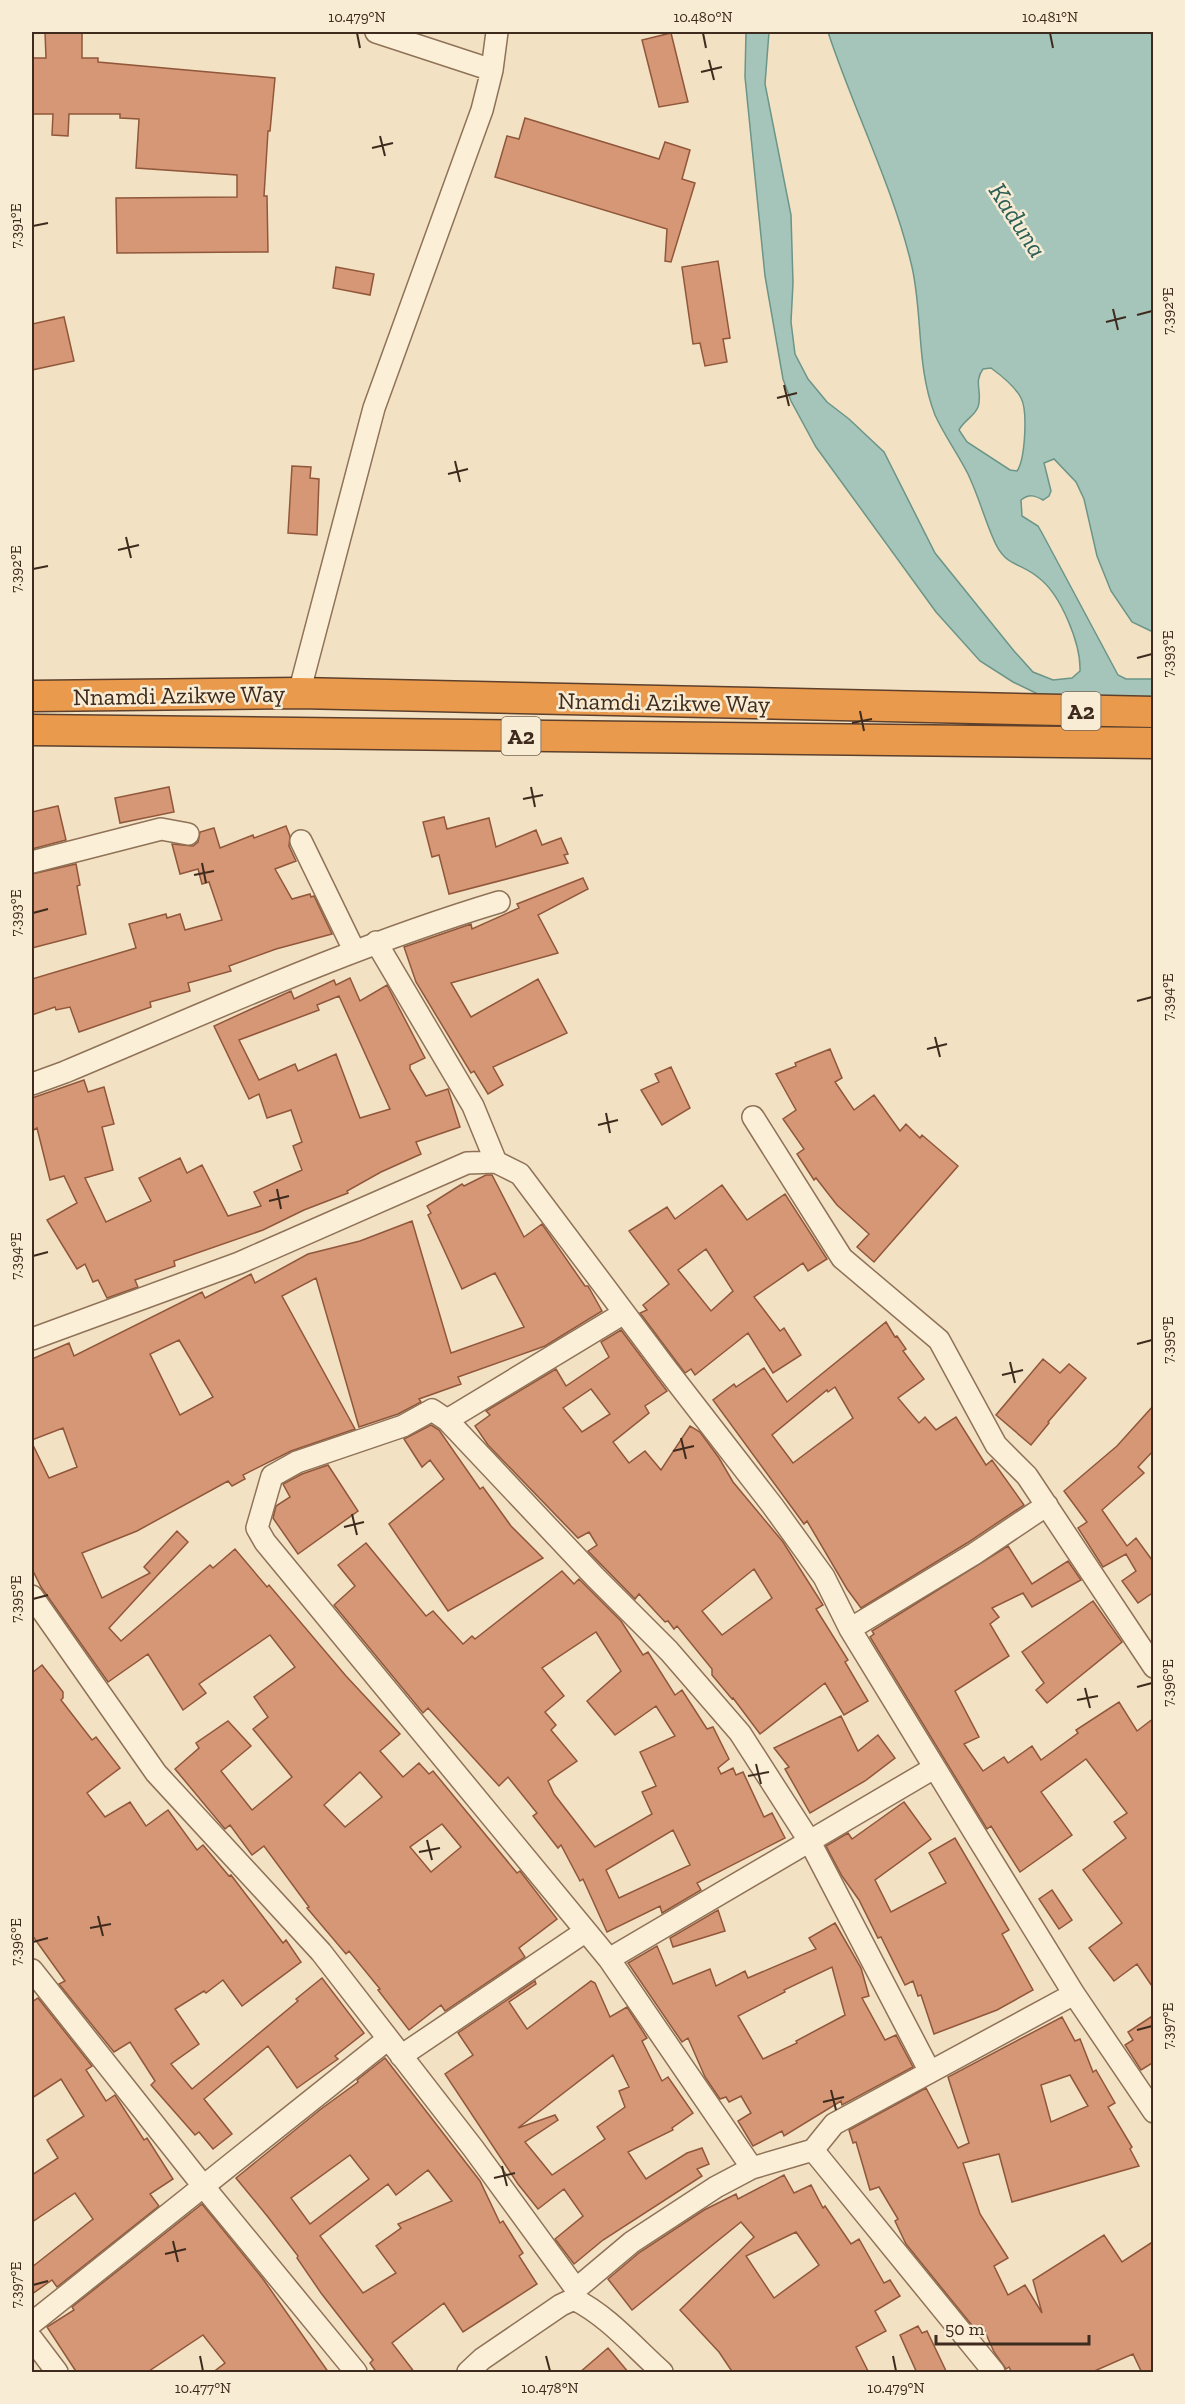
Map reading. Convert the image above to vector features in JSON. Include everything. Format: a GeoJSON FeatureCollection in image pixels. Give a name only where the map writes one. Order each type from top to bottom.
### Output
{"type":"FeatureCollection","features":[{"type":"Feature","properties":{"kind":"highway","name":"Nnamdi Azikwe Way"},"geometry":{"type":"LineString","coordinates":[[32,696],[299,693],[1009,711],[1154,712]]}},
{"type":"Feature","properties":{"kind":"highway","name":"Nnamdi Azikwe Way"},"geometry":{"type":"LineString","coordinates":[[32,730],[1154,743]]}},
{"type":"Feature","properties":{"kind":"street"},"geometry":{"type":"LineString","coordinates":[[376,32],[492,70]]}},
{"type":"Feature","properties":{"kind":"street"},"geometry":{"type":"LineString","coordinates":[[299,693],[374,408],[482,110],[492,70],[497,32]]}},
{"type":"Feature","properties":{"kind":"street"},"geometry":{"type":"LineString","coordinates":[[32,862],[161,830],[188,834]]}},
{"type":"Feature","properties":{"kind":"street"},"geometry":{"type":"LineString","coordinates":[[301,841],[354,950]]}},
{"type":"Feature","properties":{"kind":"street"},"geometry":{"type":"LineString","coordinates":[[32,1084],[76,1068],[354,950],[427,923],[499,902]]}},
{"type":"Feature","properties":{"kind":"street"},"geometry":{"type":"LineString","coordinates":[[376,942],[472,1106],[496,1162]]}},
{"type":"Feature","properties":{"kind":"street"},"geometry":{"type":"LineString","coordinates":[[753,1117],[843,1258],[939,1340],[996,1445],[1027,1476],[1154,1667]]}},
{"type":"Feature","properties":{"kind":"street"},"geometry":{"type":"LineString","coordinates":[[32,1339],[238,1263],[467,1163],[496,1162],[520,1174],[824,1577],[850,1629],[934,1768],[1074,1994],[1154,2112]]}},
{"type":"Feature","properties":{"kind":"street"},"geometry":{"type":"LineString","coordinates":[[447,1420],[624,1313]]}},
{"type":"Feature","properties":{"kind":"street"},"geometry":{"type":"LineString","coordinates":[[752,2168],[609,1959],[265,1542],[257,1528],[272,1476],[297,1462],[403,1426],[432,1410],[447,1420],[595,1577],[669,1651],[733,1725],[810,1842],[930,2072]]}},
{"type":"Feature","properties":{"kind":"street"},"geometry":{"type":"LineString","coordinates":[[850,1629],[974,1554],[1047,1505]]}},
{"type":"Feature","properties":{"kind":"street"},"geometry":{"type":"LineString","coordinates":[[32,1596],[156,1773],[321,1952],[473,2148],[575,2294],[662,2373]]}},
{"type":"Feature","properties":{"kind":"street"},"geometry":{"type":"LineString","coordinates":[[609,1959],[934,1768]]}},
{"type":"Feature","properties":{"kind":"street"},"geometry":{"type":"LineString","coordinates":[[401,2056],[586,1930]]}},
{"type":"Feature","properties":{"kind":"street"},"geometry":{"type":"LineString","coordinates":[[32,1970],[204,2187],[356,2373]]}},
{"type":"Feature","properties":{"kind":"street"},"geometry":{"type":"LineString","coordinates":[[468,2373],[492,2352],[575,2294],[632,2242],[716,2187],[752,2168],[813,2150],[834,2124],[1074,1994]]}},
{"type":"Feature","properties":{"kind":"street"},"geometry":{"type":"LineString","coordinates":[[32,2323],[388,2039]]}},
{"type":"Feature","properties":{"kind":"street"},"geometry":{"type":"LineString","coordinates":[[813,2150],[994,2373]]}},
{"type":"Feature","properties":{"kind":"street"},"geometry":{"type":"LineString","coordinates":[[32,2339],[57,2373]]}},
{"type":"Feature","properties":{"kind":"water","name":"Kaduna"},"geometry":{"type":"Polygon","coordinates":[[[746,32],[769,32],[765,84],[791,215],[793,283],[791,322],[795,354],[808,379],[827,402],[884,452],[935,553],[1014,651],[1033,672],[1053,680],[1072,678],[1080,671],[1079,660],[1073,634],[1062,608],[1039,578],[1002,555],[968,474],[935,415],[925,378],[918,304],[904,237],[895,207],[828,32],[1150,32],[1154,39],[1153,632],[1132,622],[1111,591],[1097,556],[1084,499],[1076,482],[1054,459],[1044,463],[1051,491],[1049,496],[1043,500],[1032,496],[1021,500],[1022,516],[1038,526],[1118,675],[1126,679],[1153,679],[1153,750],[1013,682],[980,661],[936,612],[816,447],[791,401],[783,379],[765,276],[745,77],[746,32]],[[991,368],[983,369],[980,374],[978,407],[959,430],[967,442],[1010,470],[1017,471],[1024,446],[1023,404],[1015,389],[991,368]]]}},
{"type":"Feature","properties":{"kind":"building"},"geometry":{"type":"Polygon","coordinates":[[[45,32],[82,32],[82,58],[98,58],[98,62],[275,78],[270,131],[268,131],[264,196],[267,196],[268,252],[117,253],[116,198],[237,197],[237,175],[136,168],[139,119],[120,118],[120,114],[69,114],[68,136],[52,135],[53,114],[32,114],[32,58],[46,58],[45,32]]]}},
{"type":"Feature","properties":{"kind":"building"},"geometry":{"type":"Polygon","coordinates":[[[671,33],[688,102],[659,107],[642,40],[671,33]]]}},
{"type":"Feature","properties":{"kind":"building"},"geometry":{"type":"Polygon","coordinates":[[[525,118],[659,159],[665,142],[690,150],[682,179],[695,183],[671,262],[665,261],[667,229],[495,177],[507,136],[519,139],[525,118]]]}},
{"type":"Feature","properties":{"kind":"building"},"geometry":{"type":"Polygon","coordinates":[[[718,261],[730,338],[723,339],[727,362],[705,366],[700,343],[693,344],[682,267],[718,261]]]}},
{"type":"Feature","properties":{"kind":"building"},"geometry":{"type":"Polygon","coordinates":[[[336,267],[374,274],[370,295],[333,288],[336,267]]]}},
{"type":"Feature","properties":{"kind":"building"},"geometry":{"type":"Polygon","coordinates":[[[64,317],[74,361],[32,370],[32,324],[64,317]]]}},
{"type":"Feature","properties":{"kind":"building"},"geometry":{"type":"Polygon","coordinates":[[[292,466],[311,467],[310,478],[319,479],[317,535],[288,533],[292,466]]]}},
{"type":"Feature","properties":{"kind":"building"},"geometry":{"type":"Polygon","coordinates":[[[169,787],[174,812],[120,823],[115,798],[169,787]]]}},
{"type":"Feature","properties":{"kind":"building"},"geometry":{"type":"Polygon","coordinates":[[[58,806],[66,840],[32,849],[32,812],[58,806]]]}},
{"type":"Feature","properties":{"kind":"building"},"geometry":{"type":"Polygon","coordinates":[[[444,817],[447,829],[489,818],[496,847],[536,830],[542,845],[561,838],[568,854],[564,855],[568,863],[449,894],[439,855],[432,857],[423,822],[444,817]]]}},
{"type":"Feature","properties":{"kind":"building"},"geometry":{"type":"Polygon","coordinates":[[[286,826],[290,836],[289,846],[296,861],[275,869],[292,899],[310,894],[311,897],[314,896],[332,934],[276,949],[229,966],[231,971],[188,983],[190,991],[150,1002],[151,1007],[79,1032],[70,1007],[56,1010],[55,1007],[32,1015],[32,979],[136,948],[129,924],[166,914],[167,918],[180,914],[185,930],[222,920],[209,882],[202,884],[198,869],[180,874],[172,844],[193,846],[198,842],[200,832],[214,828],[220,848],[253,835],[254,838],[286,826]]]}},
{"type":"Feature","properties":{"kind":"building"},"geometry":{"type":"Polygon","coordinates":[[[76,864],[80,885],[77,886],[86,934],[32,948],[32,874],[76,864]]]}},
{"type":"Feature","properties":{"kind":"building"},"geometry":{"type":"Polygon","coordinates":[[[583,878],[588,889],[538,915],[558,953],[451,983],[471,1017],[538,979],[567,1033],[493,1067],[503,1085],[488,1094],[474,1071],[471,1073],[416,982],[404,947],[471,924],[472,929],[519,908],[517,904],[583,878]]]}},
{"type":"Feature","properties":{"kind":"building"},"geometry":{"type":"Polygon","coordinates":[[[350,978],[360,1001],[387,985],[425,1058],[410,1065],[410,1069],[426,1096],[448,1089],[460,1127],[416,1142],[421,1154],[381,1172],[347,1191],[348,1193],[304,1210],[263,1230],[174,1261],[175,1266],[135,1280],[138,1287],[107,1298],[98,1280],[93,1282],[85,1264],[77,1269],[47,1220],[77,1203],[64,1176],[50,1180],[37,1128],[32,1131],[32,1098],[84,1080],[88,1092],[104,1087],[114,1124],[102,1127],[113,1170],[85,1178],[106,1222],[151,1201],[139,1178],[180,1158],[187,1173],[202,1165],[228,1216],[261,1206],[254,1192],[302,1170],[293,1146],[302,1142],[291,1110],[267,1118],[259,1094],[249,1099],[214,1026],[291,991],[294,999],[334,980],[336,985],[350,978]],[[339,996],[317,1005],[319,1010],[239,1040],[259,1080],[295,1064],[298,1071],[336,1054],[360,1118],[390,1109],[339,996]]]}},
{"type":"Feature","properties":{"kind":"building"},"geometry":{"type":"Polygon","coordinates":[[[830,1049],[842,1078],[835,1082],[854,1110],[874,1095],[900,1131],[906,1124],[920,1138],[922,1135],[958,1166],[874,1262],[857,1247],[869,1234],[837,1205],[816,1178],[814,1180],[797,1154],[804,1149],[783,1119],[796,1110],[776,1074],[796,1066],[795,1063],[830,1049]]]}},
{"type":"Feature","properties":{"kind":"building"},"geometry":{"type":"Polygon","coordinates":[[[671,1067],[690,1108],[662,1125],[641,1090],[659,1082],[655,1074],[671,1067]]]}},
{"type":"Feature","properties":{"kind":"building"},"geometry":{"type":"Polygon","coordinates":[[[486,1175],[492,1175],[524,1237],[542,1224],[585,1286],[588,1286],[602,1311],[545,1346],[458,1377],[461,1384],[419,1399],[421,1402],[398,1414],[359,1427],[316,1278],[282,1296],[355,1429],[291,1451],[243,1475],[245,1479],[232,1486],[228,1481],[137,1531],[82,1553],[102,1598],[150,1573],[144,1567],[177,1531],[188,1542],[109,1628],[121,1641],[210,1565],[213,1568],[235,1549],[400,1734],[380,1751],[403,1777],[419,1763],[429,1774],[433,1771],[517,1873],[520,1871],[557,1919],[519,1948],[525,1957],[445,2011],[441,2005],[409,2030],[349,1951],[346,1954],[307,1908],[309,1907],[264,1846],[252,1855],[230,1825],[225,1829],[175,1769],[199,1748],[196,1743],[228,1721],[251,1746],[221,1771],[252,1810],[292,1777],[253,1729],[268,1717],[254,1697],[295,1667],[270,1635],[199,1684],[206,1693],[183,1710],[148,1654],[108,1682],[41,1587],[32,1569],[32,1443],[49,1478],[77,1467],[63,1428],[32,1440],[32,1359],[69,1343],[74,1356],[202,1292],[205,1298],[251,1274],[255,1283],[308,1254],[360,1241],[412,1221],[451,1353],[524,1327],[495,1273],[462,1289],[428,1215],[431,1213],[427,1206],[462,1184],[464,1186],[486,1175]],[[179,1340],[150,1354],[180,1415],[213,1397],[179,1340]],[[360,1772],[324,1805],[345,1827],[382,1797],[360,1772]],[[442,1824],[410,1847],[431,1872],[461,1847],[442,1824]]]}},
{"type":"Feature","properties":{"kind":"building"},"geometry":{"type":"Polygon","coordinates":[[[722,1185],[747,1220],[785,1194],[827,1259],[808,1271],[803,1263],[754,1297],[780,1331],[784,1328],[801,1355],[773,1373],[748,1333],[695,1375],[691,1369],[685,1373],[640,1313],[647,1310],[643,1305],[669,1284],[629,1231],[667,1207],[675,1219],[722,1185]],[[706,1249],[678,1270],[711,1311],[733,1291],[706,1249]]]}},
{"type":"Feature","properties":{"kind":"building"},"geometry":{"type":"Polygon","coordinates":[[[886,1322],[906,1349],[903,1351],[924,1379],[898,1398],[919,1423],[925,1417],[936,1430],[956,1417],[986,1465],[992,1460],[1024,1505],[861,1608],[847,1589],[807,1521],[804,1524],[713,1400],[734,1384],[736,1387],[764,1368],[787,1402],[886,1322]],[[835,1387],[828,1392],[827,1390],[772,1435],[793,1463],[853,1418],[835,1387]]]}},
{"type":"Feature","properties":{"kind":"building"},"geometry":{"type":"Polygon","coordinates":[[[621,1330],[667,1391],[645,1406],[649,1413],[613,1442],[629,1463],[645,1451],[661,1470],[690,1426],[700,1432],[733,1482],[783,1542],[823,1605],[816,1609],[848,1660],[845,1662],[868,1701],[844,1715],[825,1683],[760,1734],[712,1675],[712,1669],[677,1626],[674,1629],[668,1621],[665,1622],[639,1594],[635,1599],[588,1551],[597,1545],[589,1532],[578,1538],[488,1445],[475,1426],[490,1415],[486,1411],[556,1369],[566,1386],[609,1357],[601,1342],[621,1330]],[[591,1389],[563,1408],[582,1432],[610,1414],[591,1389]],[[754,1569],[702,1611],[722,1635],[772,1598],[754,1569]]]}},
{"type":"Feature","properties":{"kind":"building"},"geometry":{"type":"Polygon","coordinates":[[[1043,1359],[1060,1373],[1069,1364],[1086,1378],[1031,1445],[996,1415],[1043,1359]]]}},
{"type":"Feature","properties":{"kind":"building"},"geometry":{"type":"Polygon","coordinates":[[[1154,1405],[1154,1450],[1138,1467],[1144,1473],[1102,1510],[1127,1546],[1136,1538],[1152,1560],[1154,1558],[1154,1598],[1151,1594],[1138,1603],[1122,1581],[1136,1571],[1126,1554],[1103,1567],[1078,1528],[1087,1522],[1064,1491],[1117,1446],[1154,1405]]]}},
{"type":"Feature","properties":{"kind":"building"},"geometry":{"type":"Polygon","coordinates":[[[431,1425],[439,1430],[480,1489],[483,1487],[511,1526],[543,1558],[448,1611],[389,1524],[444,1479],[430,1460],[422,1467],[404,1439],[431,1425]]]}},
{"type":"Feature","properties":{"kind":"building"},"geometry":{"type":"Polygon","coordinates":[[[328,1465],[358,1511],[298,1554],[273,1518],[276,1506],[290,1497],[283,1484],[302,1474],[328,1465]]]}},
{"type":"Feature","properties":{"kind":"building"},"geometry":{"type":"Polygon","coordinates":[[[366,1543],[426,1616],[433,1611],[463,1644],[472,1636],[475,1639],[562,1571],[574,1584],[579,1579],[621,1621],[643,1655],[648,1652],[675,1695],[682,1690],[707,1729],[713,1727],[729,1759],[718,1768],[721,1774],[733,1768],[736,1775],[743,1772],[764,1817],[772,1813],[785,1838],[697,1883],[701,1890],[662,1913],[660,1906],[607,1932],[583,1879],[580,1881],[561,1845],[558,1848],[533,1816],[537,1813],[508,1777],[499,1786],[428,1708],[423,1713],[334,1605],[355,1586],[338,1565],[366,1543]],[[596,1632],[542,1668],[564,1696],[545,1712],[556,1725],[551,1730],[577,1761],[548,1781],[554,1794],[595,1847],[652,1814],[642,1792],[656,1786],[640,1752],[675,1736],[656,1706],[615,1735],[587,1701],[621,1671],[596,1632]],[[673,1830],[606,1870],[619,1898],[690,1865],[673,1830]]]}},
{"type":"Feature","properties":{"kind":"building"},"geometry":{"type":"Polygon","coordinates":[[[1008,1546],[1032,1584],[1068,1561],[1081,1580],[1032,1607],[1023,1593],[992,1608],[999,1617],[990,1624],[1009,1656],[955,1691],[979,1737],[964,1744],[983,1771],[1004,1757],[1008,1763],[1032,1746],[1041,1760],[1078,1733],[1076,1730],[1119,1702],[1137,1731],[1154,1718],[1154,1989],[1137,1964],[1114,1981],[1089,1948],[1122,1923],[1083,1870],[1126,1838],[1114,1822],[1127,1813],[1086,1759],[1041,1792],[1072,1835],[1020,1872],[991,1826],[987,1829],[870,1637],[874,1634],[872,1631],[1008,1546]]]}},
{"type":"Feature","properties":{"kind":"building"},"geometry":{"type":"Polygon","coordinates":[[[1093,1601],[1122,1642],[1047,1703],[1036,1690],[1044,1683],[1022,1652],[1093,1601]]]}},
{"type":"Feature","properties":{"kind":"building"},"geometry":{"type":"Polygon","coordinates":[[[42,1665],[63,1692],[61,1700],[92,1740],[96,1737],[120,1768],[87,1793],[105,1817],[130,1802],[146,1826],[168,1810],[197,1850],[203,1845],[229,1876],[231,1875],[283,1943],[286,1940],[301,1962],[242,2006],[223,1980],[206,1993],[204,1991],[175,2009],[199,2044],[171,2064],[192,2089],[298,2001],[296,1999],[322,1978],[364,2033],[335,2056],[338,2059],[297,2088],[268,2046],[204,2099],[232,2134],[213,2149],[199,2132],[195,2135],[151,2085],[155,2081],[130,2042],[114,2052],[59,1984],[65,1981],[32,1935],[32,1673],[42,1665]]]}},
{"type":"Feature","properties":{"kind":"building"},"geometry":{"type":"Polygon","coordinates":[[[841,1716],[858,1751],[878,1735],[895,1758],[865,1781],[810,1813],[785,1769],[789,1767],[774,1748],[841,1716]]]}},
{"type":"Feature","properties":{"kind":"building"},"geometry":{"type":"Polygon","coordinates":[[[904,1802],[931,1839],[875,1880],[891,1912],[946,1883],[929,1853],[955,1838],[1009,1930],[1002,1934],[1033,1990],[997,2010],[934,2034],[921,1995],[918,1996],[913,1981],[905,1985],[881,1937],[878,1938],[859,1900],[842,1876],[826,1846],[848,1833],[852,1839],[904,1802]]]}},
{"type":"Feature","properties":{"kind":"building"},"geometry":{"type":"Polygon","coordinates":[[[1052,1890],[1072,1920],[1059,1929],[1039,1899],[1052,1890]]]}},
{"type":"Feature","properties":{"kind":"building"},"geometry":{"type":"Polygon","coordinates":[[[718,1910],[725,1931],[673,1947],[670,1938],[718,1910]]]}},
{"type":"Feature","properties":{"kind":"building"},"geometry":{"type":"Polygon","coordinates":[[[835,1923],[861,1968],[869,1996],[862,1998],[885,2040],[896,2035],[913,2067],[842,2105],[841,2101],[784,2136],[782,2131],[753,2146],[738,2121],[751,2113],[741,2096],[729,2102],[726,2097],[720,2099],[705,2077],[688,2038],[682,2042],[628,1963],[657,1946],[673,1984],[710,1969],[716,1986],[745,1971],[748,1978],[816,1949],[809,1938],[835,1923]],[[832,1967],[738,2016],[763,2059],[797,2043],[796,2041],[845,2015],[832,1967]]]}},
{"type":"Feature","properties":{"kind":"building"},"geometry":{"type":"Polygon","coordinates":[[[535,1981],[536,1984],[509,2002],[527,2029],[591,1981],[595,1983],[610,2017],[627,2007],[647,2038],[642,2041],[662,2081],[668,2077],[693,2113],[672,2128],[673,2130],[628,2152],[646,2179],[687,2153],[702,2148],[709,2164],[697,2169],[702,2176],[603,2240],[574,2264],[555,2239],[583,2216],[564,2189],[538,2209],[518,2184],[445,2074],[473,2055],[458,2033],[535,1981]],[[613,2055],[518,2128],[555,2115],[558,2120],[525,2142],[552,2175],[605,2139],[597,2127],[625,2107],[619,2091],[629,2087],[613,2055]]]}},
{"type":"Feature","properties":{"kind":"building"},"geometry":{"type":"Polygon","coordinates":[[[38,1998],[92,2066],[86,2070],[106,2101],[115,2095],[144,2140],[147,2138],[173,2179],[150,2194],[159,2206],[57,2287],[52,2280],[32,2294],[32,2267],[93,2219],[75,2193],[32,2222],[32,2175],[58,2158],[47,2140],[84,2116],[61,2079],[32,2098],[32,2002],[38,1998]]]}},
{"type":"Feature","properties":{"kind":"building"},"geometry":{"type":"Polygon","coordinates":[[[1154,2015],[1154,2062],[1141,2070],[1125,2045],[1133,2040],[1128,2032],[1154,2015]]]}},
{"type":"Feature","properties":{"kind":"building"},"geometry":{"type":"Polygon","coordinates":[[[1062,2017],[1075,2041],[1080,2039],[1093,2072],[1096,2070],[1115,2103],[1108,2107],[1132,2147],[1130,2149],[1139,2166],[1012,2202],[999,2154],[963,2163],[980,2214],[1008,2258],[994,2266],[1008,2295],[1025,2285],[1042,2313],[1033,2280],[1104,2235],[1122,2262],[1154,2241],[1154,2373],[1142,2373],[1133,2354],[1090,2373],[1012,2373],[1009,2367],[1006,2369],[994,2352],[982,2325],[975,2329],[906,2244],[895,2221],[898,2219],[879,2187],[870,2190],[856,2142],[853,2143],[849,2130],[926,2088],[958,2148],[969,2143],[948,2077],[1062,2017]],[[1070,2075],[1041,2085],[1051,2122],[1088,2106],[1070,2075]]]}},
{"type":"Feature","properties":{"kind":"building"},"geometry":{"type":"Polygon","coordinates":[[[385,2058],[480,2181],[500,2223],[503,2221],[523,2253],[519,2256],[537,2284],[463,2332],[444,2303],[392,2343],[415,2373],[377,2373],[370,2363],[373,2360],[321,2293],[297,2258],[298,2256],[236,2178],[358,2082],[357,2080],[385,2058]],[[350,2155],[291,2198],[310,2224],[369,2179],[350,2155]],[[428,2170],[396,2195],[388,2184],[320,2236],[363,2293],[396,2273],[376,2246],[401,2228],[398,2224],[452,2201],[428,2170]]]}},
{"type":"Feature","properties":{"kind":"building"},"geometry":{"type":"Polygon","coordinates":[[[784,2175],[794,2193],[811,2185],[823,2208],[825,2206],[851,2244],[859,2239],[884,2283],[890,2280],[900,2296],[875,2311],[886,2331],[856,2347],[869,2373],[733,2373],[719,2352],[680,2310],[754,2237],[741,2222],[632,2310],[608,2279],[640,2252],[704,2210],[736,2194],[738,2199],[784,2175]],[[796,2232],[746,2256],[774,2298],[819,2265],[796,2232]]]}},
{"type":"Feature","properties":{"kind":"building"},"geometry":{"type":"Polygon","coordinates":[[[202,2204],[263,2279],[329,2373],[212,2373],[225,2363],[203,2335],[146,2373],[77,2373],[47,2327],[74,2310],[72,2307],[202,2204]]]}},
{"type":"Feature","properties":{"kind":"building"},"geometry":{"type":"Polygon","coordinates":[[[918,2326],[922,2333],[927,2331],[947,2373],[917,2373],[900,2335],[918,2326]]]}},
{"type":"Feature","properties":{"kind":"building"},"geometry":{"type":"Polygon","coordinates":[[[608,2348],[629,2373],[579,2373],[608,2348]]]}}]}
